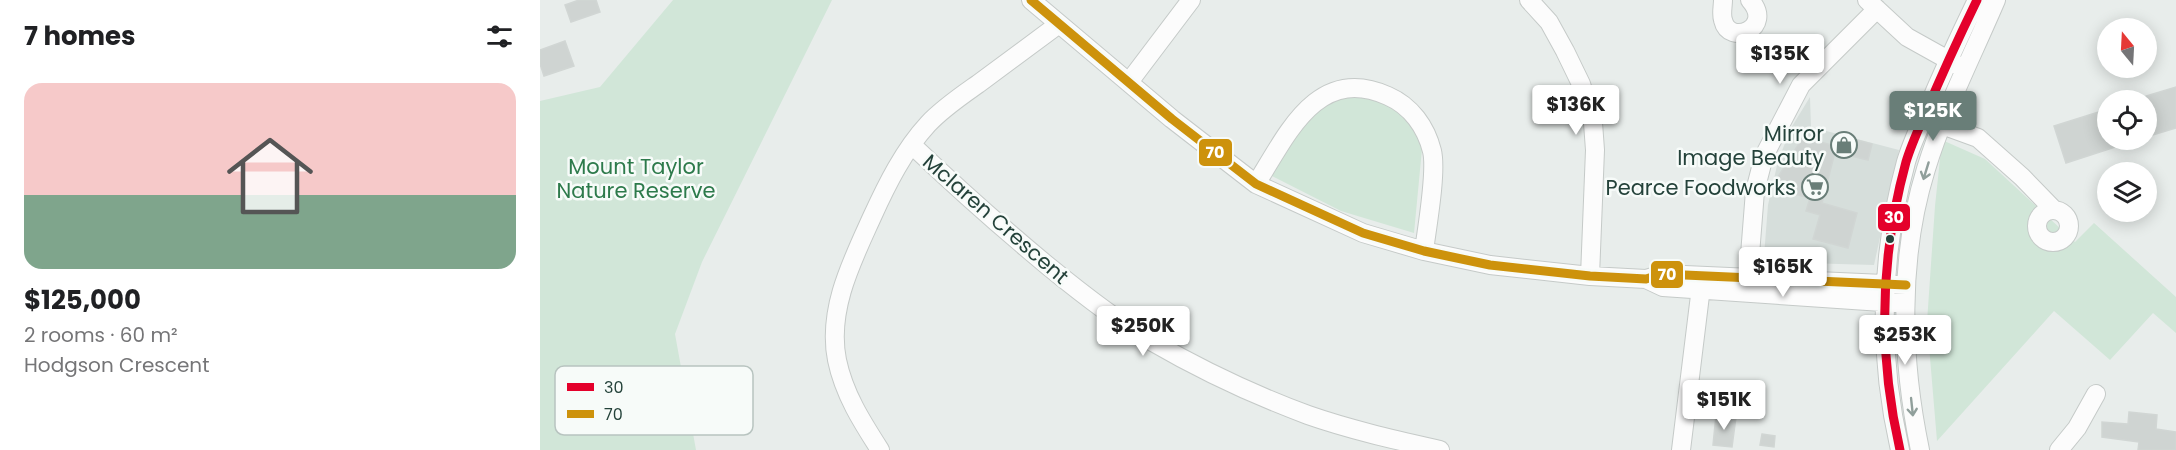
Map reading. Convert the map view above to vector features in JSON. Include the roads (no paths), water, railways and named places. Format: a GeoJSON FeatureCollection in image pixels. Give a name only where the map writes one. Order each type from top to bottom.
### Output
{"type":"FeatureCollection","features":[{"type":"Feature","properties":{"kind":"street"},"geometry":{"type":"LineString","coordinates":[[1031,0],[1204,145],[1256,184],[1363,233],[1424,251],[1490,265],[1590,276],[1646,279],[1662,274],[1701,283],[1906,294]]}},
{"type":"Feature","properties":{"kind":"street"},"geometry":{"type":"LineString","coordinates":[[1129,82],[1191,0]]}},
{"type":"Feature","properties":{"kind":"street"},"geometry":{"type":"LineString","coordinates":[[1529,0],[1550,22],[1560,41],[1581,84],[1593,123],[1595,150],[1590,276]]}},
{"type":"Feature","properties":{"kind":"street"},"geometry":{"type":"LineString","coordinates":[[1723,0],[1722,17],[1725,25],[1732,31],[1740,33],[1751,29],[1757,19],[1756,8],[1750,0]]}},
{"type":"Feature","properties":{"kind":"street"},"geometry":{"type":"LineString","coordinates":[[1900,450],[1892,415],[1886,359],[1885,293],[1890,240],[1906,162],[1948,60],[1977,0]]}},
{"type":"Feature","properties":{"kind":"street"},"geometry":{"type":"LineString","coordinates":[[1920,450],[1912,411],[1906,294],[1909,243],[1926,168],[1996,0]]}},
{"type":"Feature","properties":{"kind":"street"},"geometry":{"type":"LineString","coordinates":[[1748,285],[1755,191],[1764,156],[1801,84],[1872,4],[1907,37],[1966,70]]}},
{"type":"Feature","properties":{"kind":"street"},"geometry":{"type":"LineString","coordinates":[[880,450],[858,416],[844,387],[837,358],[836,330],[840,299],[849,266],[889,181],[929,123],[949,105],[1059,24]]}},
{"type":"Feature","properties":{"kind":"street"},"geometry":{"type":"LineString","coordinates":[[1256,184],[1297,119],[1315,101],[1333,91],[1356,88],[1377,91],[1396,100],[1414,114],[1426,134],[1432,153],[1424,251]]}},
{"type":"Feature","properties":{"kind":"street"},"geometry":{"type":"LineString","coordinates":[[1924,118],[1978,138],[2022,177],[2054,210]]}},
{"type":"Feature","properties":{"kind":"street","name":"Mclaren Crescent"},"geometry":{"type":"LineString","coordinates":[[912,145],[1022,245],[1086,297],[1150,340],[1224,380],[1308,415],[1383,437],[1440,450]]}},
{"type":"Feature","properties":{"kind":"street"},"geometry":{"type":"LineString","coordinates":[[1681,450],[1701,283]]}},
{"type":"Feature","properties":{"kind":"street"},"geometry":{"type":"LineString","coordinates":[[2059,450],[2077,428],[2096,393]]}},
{"type":"Feature","properties":{"kind":"place","name":"Mirror Image Beauty"},"geometry":{"type":"Point","coordinates":[1844,145]}},
{"type":"Feature","properties":{"kind":"place","name":"Pearce Foodworks"},"geometry":{"type":"Point","coordinates":[1815,187]}},
{"type":"Feature","properties":{"kind":"park label","name":"Mount Taylor Nature Reserve"},"geometry":{"type":"Point","coordinates":[636,178]}}]}
